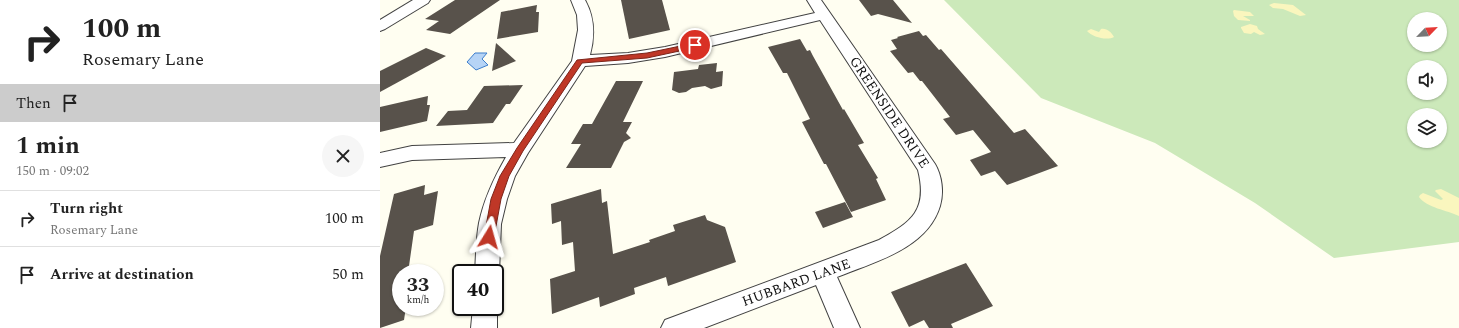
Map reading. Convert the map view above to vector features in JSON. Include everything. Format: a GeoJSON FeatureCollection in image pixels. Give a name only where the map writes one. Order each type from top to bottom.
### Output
{"type":"FeatureCollection","features":[{"type":"Feature","properties":{"kind":"street"},"geometry":{"type":"LineString","coordinates":[[380,26],[423,0]]}},
{"type":"Feature","properties":{"kind":"street"},"geometry":{"type":"LineString","coordinates":[[487,264],[490,224],[496,199],[505,176],[520,150],[580,61],[586,29],[583,10],[578,0]]}},
{"type":"Feature","properties":{"kind":"street"},"geometry":{"type":"LineString","coordinates":[[580,61],[628,58],[665,52],[819,7]]}},
{"type":"Feature","properties":{"kind":"street","name":"GREENSIDE DRIVE"},"geometry":{"type":"LineString","coordinates":[[819,7],[928,169],[933,181],[934,192],[931,204],[925,217],[915,229]]}},
{"type":"Feature","properties":{"kind":"street"},"geometry":{"type":"LineString","coordinates":[[380,160],[412,153],[520,150]]}},
{"type":"Feature","properties":{"kind":"street","name":"HUBBARD LANE"},"geometry":{"type":"LineString","coordinates":[[674,328],[873,254],[897,242],[915,229]]}},
{"type":"Feature","properties":{"kind":"street"},"geometry":{"type":"LineString","coordinates":[[823,272],[847,328]]}},
{"type":"Feature","properties":{"kind":"street"},"geometry":{"type":"LineString","coordinates":[[484,328],[485,316]]}},
{"type":"Feature","properties":{"kind":"green space"},"geometry":{"type":"Polygon","coordinates":[[[944,0],[1459,0],[1459,242],[1334,258],[1255,203],[1155,143],[1041,98],[944,0]]]}},
{"type":"Feature","properties":{"kind":"sand"},"geometry":{"type":"Polygon","coordinates":[[[1274,3],[1293,5],[1306,15],[1300,16],[1283,9],[1273,8],[1269,5],[1274,3]]]}},
{"type":"Feature","properties":{"kind":"sand"},"geometry":{"type":"Polygon","coordinates":[[[1234,10],[1250,12],[1254,16],[1243,16],[1250,21],[1238,20],[1234,16],[1234,10]]]}},
{"type":"Feature","properties":{"kind":"sand"},"geometry":{"type":"Polygon","coordinates":[[[1250,24],[1257,26],[1258,29],[1265,34],[1260,35],[1254,32],[1251,34],[1244,33],[1241,27],[1250,24]]]}},
{"type":"Feature","properties":{"kind":"sand"},"geometry":{"type":"Polygon","coordinates":[[[1091,29],[1099,32],[1101,29],[1105,29],[1114,37],[1108,39],[1096,37],[1087,31],[1091,29]]]}},
{"type":"Feature","properties":{"kind":"sand"},"geometry":{"type":"Polygon","coordinates":[[[1441,189],[1459,198],[1459,216],[1427,204],[1419,197],[1423,193],[1441,200],[1443,199],[1435,191],[1441,189]]]}},
{"type":"Feature","properties":{"kind":"water"},"geometry":{"type":"Polygon","coordinates":[[[475,53],[487,53],[482,59],[488,65],[476,70],[467,62],[475,53]]]}},
{"type":"Feature","properties":{"kind":"building"},"geometry":{"type":"Polygon","coordinates":[[[455,0],[500,0],[450,34],[426,30],[439,21],[425,19],[455,0]]]}},
{"type":"Feature","properties":{"kind":"building"},"geometry":{"type":"Polygon","coordinates":[[[621,0],[662,0],[670,30],[629,39],[621,0]]]}},
{"type":"Feature","properties":{"kind":"building"},"geometry":{"type":"Polygon","coordinates":[[[859,0],[893,0],[912,23],[878,14],[871,16],[859,0]]]}},
{"type":"Feature","properties":{"kind":"building"},"geometry":{"type":"Polygon","coordinates":[[[537,5],[536,12],[539,12],[538,32],[497,39],[501,12],[537,5]]]}},
{"type":"Feature","properties":{"kind":"building"},"geometry":{"type":"Polygon","coordinates":[[[919,31],[923,36],[926,35],[939,50],[941,49],[1014,133],[1025,129],[1058,166],[1007,185],[995,171],[981,176],[970,160],[991,152],[973,130],[956,135],[943,119],[950,117],[922,81],[920,81],[913,72],[908,73],[890,51],[897,49],[891,40],[919,31]]]}},
{"type":"Feature","properties":{"kind":"building"},"geometry":{"type":"Polygon","coordinates":[[[800,39],[807,51],[810,50],[843,110],[844,109],[864,143],[858,145],[878,178],[876,179],[886,200],[851,212],[826,164],[824,164],[802,122],[810,119],[787,73],[783,73],[768,47],[800,39]]]}},
{"type":"Feature","properties":{"kind":"building"},"geometry":{"type":"Polygon","coordinates":[[[496,43],[516,61],[492,71],[496,43]]]}},
{"type":"Feature","properties":{"kind":"building"},"geometry":{"type":"Polygon","coordinates":[[[426,48],[446,56],[380,92],[380,71],[426,48]]]}},
{"type":"Feature","properties":{"kind":"building"},"geometry":{"type":"Polygon","coordinates":[[[717,63],[716,72],[723,71],[722,86],[711,89],[705,86],[692,88],[686,92],[679,93],[672,90],[674,72],[698,69],[699,65],[717,63]]]}},
{"type":"Feature","properties":{"kind":"building"},"geometry":{"type":"Polygon","coordinates":[[[616,81],[643,81],[623,122],[632,122],[626,133],[631,138],[624,142],[611,168],[566,168],[581,144],[571,144],[583,124],[592,124],[616,81]]]}},
{"type":"Feature","properties":{"kind":"building"},"geometry":{"type":"Polygon","coordinates":[[[523,85],[510,104],[506,104],[493,123],[436,126],[448,111],[467,110],[484,86],[523,85]]]}},
{"type":"Feature","properties":{"kind":"building"},"geometry":{"type":"Polygon","coordinates":[[[428,96],[427,105],[430,105],[427,121],[380,132],[380,107],[428,96]]]}},
{"type":"Feature","properties":{"kind":"building"},"geometry":{"type":"Polygon","coordinates":[[[425,185],[424,195],[438,191],[433,225],[414,231],[409,264],[392,264],[392,316],[405,316],[404,320],[380,328],[380,256],[394,194],[425,185]]]}},
{"type":"Feature","properties":{"kind":"building"},"geometry":{"type":"Polygon","coordinates":[[[601,189],[602,203],[607,201],[613,254],[650,242],[649,240],[675,231],[673,225],[705,215],[707,220],[725,227],[736,262],[668,286],[666,277],[634,288],[635,294],[600,307],[599,297],[552,314],[550,279],[575,271],[573,242],[562,245],[561,221],[552,224],[551,204],[601,189]]]}},
{"type":"Feature","properties":{"kind":"building"},"geometry":{"type":"Polygon","coordinates":[[[845,202],[853,217],[823,228],[815,212],[845,202]]]}},
{"type":"Feature","properties":{"kind":"building"},"geometry":{"type":"Polygon","coordinates":[[[966,263],[993,306],[951,324],[953,328],[929,328],[924,320],[909,327],[891,292],[966,263]]]}},
{"type":"Feature","properties":{"kind":"route"},"geometry":{"type":"LineString","coordinates":[[489,237],[490,224],[496,199],[505,176],[520,150],[580,61],[647,56],[695,45]]}}]}
